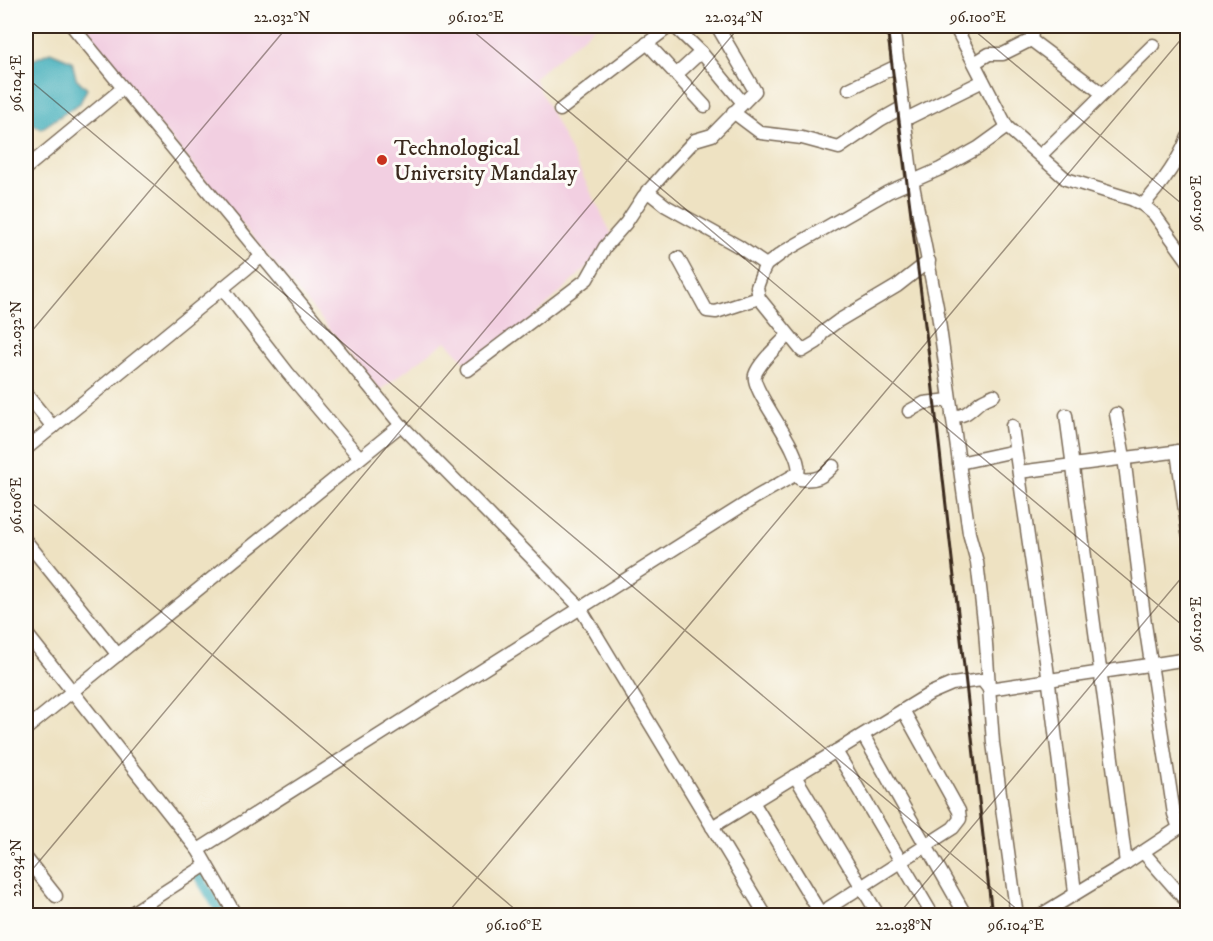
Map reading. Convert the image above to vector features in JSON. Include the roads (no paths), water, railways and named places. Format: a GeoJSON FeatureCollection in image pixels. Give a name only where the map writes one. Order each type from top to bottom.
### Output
{"type":"FeatureCollection","features":[{"type":"Feature","properties":{"kind":"street"},"geometry":{"type":"LineString","coordinates":[[72,26],[401,425],[580,609],[766,915]]}},
{"type":"Feature","properties":{"kind":"street"},"geometry":{"type":"LineString","coordinates":[[560,110],[672,26],[701,52],[738,108],[761,133],[802,138],[839,148],[880,120],[903,114],[983,81]]}},
{"type":"Feature","properties":{"kind":"street"},"geometry":{"type":"LineString","coordinates":[[467,370],[587,279],[605,247],[626,223],[647,192],[695,140],[712,135],[755,89],[717,26]]}},
{"type":"Feature","properties":{"kind":"street"},"geometry":{"type":"LineString","coordinates":[[893,26],[912,180],[929,261],[969,533],[977,562],[985,630],[993,743],[1017,915]]}},
{"type":"Feature","properties":{"kind":"street"},"geometry":{"type":"LineString","coordinates":[[955,26],[976,62],[983,81],[1007,127],[1066,179],[1131,199],[1143,205],[1154,214],[1188,261]]}},
{"type":"Feature","properties":{"kind":"street"},"geometry":{"type":"LineString","coordinates":[[1031,40],[1033,26]]}},
{"type":"Feature","properties":{"kind":"street"},"geometry":{"type":"LineString","coordinates":[[976,62],[989,54],[1003,54],[1031,40]]}},
{"type":"Feature","properties":{"kind":"street"},"geometry":{"type":"LineString","coordinates":[[1031,40],[1103,94]]}},
{"type":"Feature","properties":{"kind":"street"},"geometry":{"type":"LineString","coordinates":[[647,43],[705,106]]}},
{"type":"Feature","properties":{"kind":"street"},"geometry":{"type":"LineString","coordinates":[[1041,155],[1153,45]]}},
{"type":"Feature","properties":{"kind":"street"},"geometry":{"type":"LineString","coordinates":[[677,74],[701,52]]}},
{"type":"Feature","properties":{"kind":"street"},"geometry":{"type":"LineString","coordinates":[[849,89],[899,65]]}},
{"type":"Feature","properties":{"kind":"street"},"geometry":{"type":"LineString","coordinates":[[26,168],[123,88]]}},
{"type":"Feature","properties":{"kind":"street"},"geometry":{"type":"LineString","coordinates":[[929,261],[897,286],[838,321],[823,332],[817,342],[802,351],[759,298],[757,287],[766,265],[817,232],[912,180],[940,169],[978,148],[1007,127]]}},
{"type":"Feature","properties":{"kind":"street"},"geometry":{"type":"LineString","coordinates":[[1143,205],[1160,185],[1188,137]]}},
{"type":"Feature","properties":{"kind":"street"},"geometry":{"type":"LineString","coordinates":[[647,192],[666,206],[724,238],[766,265]]}},
{"type":"Feature","properties":{"kind":"street"},"geometry":{"type":"LineString","coordinates":[[26,449],[262,256]]}},
{"type":"Feature","properties":{"kind":"street"},"geometry":{"type":"LineString","coordinates":[[678,258],[707,311],[716,312],[759,298]]}},
{"type":"Feature","properties":{"kind":"street"},"geometry":{"type":"LineString","coordinates":[[222,288],[288,373],[360,458]]}},
{"type":"Feature","properties":{"kind":"street"},"geometry":{"type":"LineString","coordinates":[[788,335],[760,366],[754,377],[756,388],[769,406],[794,453],[800,468],[798,473],[800,479],[813,481],[824,476],[833,466]]}},
{"type":"Feature","properties":{"kind":"street"},"geometry":{"type":"LineString","coordinates":[[26,394],[52,427]]}},
{"type":"Feature","properties":{"kind":"street"},"geometry":{"type":"LineString","coordinates":[[952,416],[961,417],[981,401],[994,395]]}},
{"type":"Feature","properties":{"kind":"street"},"geometry":{"type":"LineString","coordinates":[[909,411],[924,403],[950,399]]}},
{"type":"Feature","properties":{"kind":"street"},"geometry":{"type":"LineString","coordinates":[[1039,915],[1126,863],[1183,825],[1174,814],[1116,414]]}},
{"type":"Feature","properties":{"kind":"street"},"geometry":{"type":"LineString","coordinates":[[1066,415],[1126,863]]}},
{"type":"Feature","properties":{"kind":"street"},"geometry":{"type":"LineString","coordinates":[[26,729],[401,425]]}},
{"type":"Feature","properties":{"kind":"street"},"geometry":{"type":"LineString","coordinates":[[1012,426],[1049,680],[1075,892]]}},
{"type":"Feature","properties":{"kind":"street"},"geometry":{"type":"LineString","coordinates":[[959,463],[1015,451]]}},
{"type":"Feature","properties":{"kind":"street"},"geometry":{"type":"LineString","coordinates":[[1019,472],[1182,451],[1188,533]]}},
{"type":"Feature","properties":{"kind":"street"},"geometry":{"type":"LineString","coordinates":[[198,850],[756,497],[798,473]]}},
{"type":"Feature","properties":{"kind":"street"},"geometry":{"type":"LineString","coordinates":[[26,541],[118,655]]}},
{"type":"Feature","properties":{"kind":"street"},"geometry":{"type":"LineString","coordinates":[[26,633],[198,850],[236,915]]}},
{"type":"Feature","properties":{"kind":"street"},"geometry":{"type":"LineString","coordinates":[[989,689],[1188,659]]}},
{"type":"Feature","properties":{"kind":"street"},"geometry":{"type":"LineString","coordinates":[[712,827],[931,693],[951,684],[982,680],[989,689]]}},
{"type":"Feature","properties":{"kind":"street"},"geometry":{"type":"LineString","coordinates":[[753,802],[820,914],[953,828],[960,819],[959,812],[903,710]]}},
{"type":"Feature","properties":{"kind":"street"},"geometry":{"type":"LineString","coordinates":[[863,735],[966,915]]}},
{"type":"Feature","properties":{"kind":"street"},"geometry":{"type":"LineString","coordinates":[[836,751],[933,915]]}},
{"type":"Feature","properties":{"kind":"street"},"geometry":{"type":"LineString","coordinates":[[795,776],[879,915]]}},
{"type":"Feature","properties":{"kind":"street"},"geometry":{"type":"LineString","coordinates":[[1143,852],[1188,903]]}},
{"type":"Feature","properties":{"kind":"street"},"geometry":{"type":"LineString","coordinates":[[26,858],[56,896]]}},
{"type":"Feature","properties":{"kind":"street"},"geometry":{"type":"LineString","coordinates":[[127,915],[206,865]]}},
{"type":"Feature","properties":{"kind":"water"},"geometry":{"type":"Polygon","coordinates":[[[50,52],[72,61],[76,78],[87,89],[80,103],[41,129],[26,121],[26,63],[50,52]]]}},
{"type":"Feature","properties":{"kind":"waterway"},"geometry":{"type":"LineString","coordinates":[[199,877],[223,916]]}},
{"type":"Feature","properties":{"kind":"railway"},"geometry":{"type":"LineString","coordinates":[[887,26],[931,372],[992,916]]}},
{"type":"Feature","properties":{"kind":"place","name":"Technological University Mandalay"},"geometry":{"type":"Point","coordinates":[382,160]}}]}
